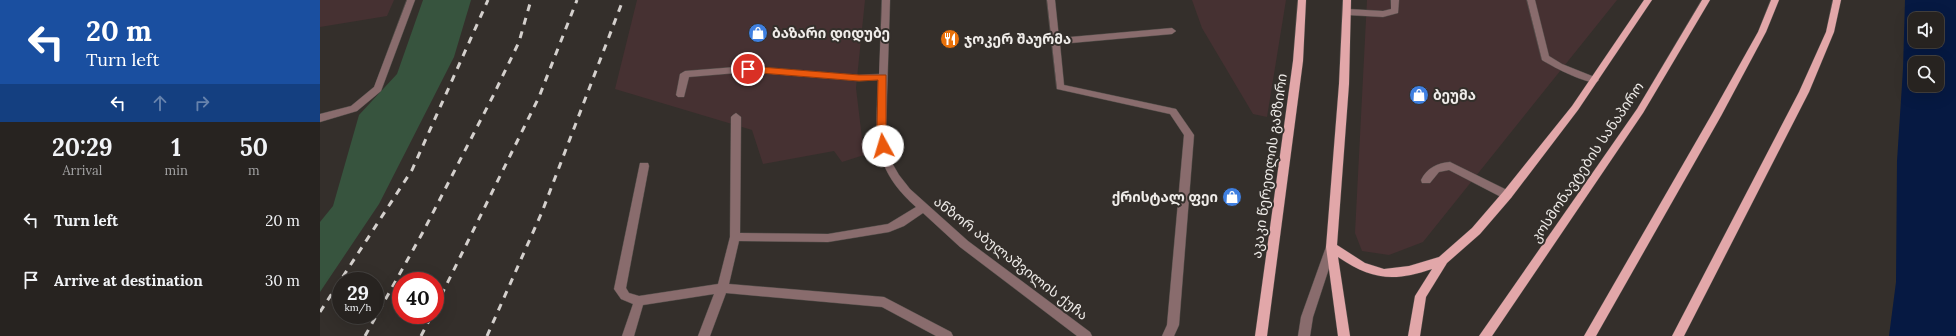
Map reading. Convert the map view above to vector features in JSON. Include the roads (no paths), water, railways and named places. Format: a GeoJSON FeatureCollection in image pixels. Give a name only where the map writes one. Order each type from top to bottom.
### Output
{"type":"FeatureCollection","features":[{"type":"Feature","properties":{"kind":"main road","name":"აკაკი წერეთლის გამზირი"},"geometry":{"type":"LineString","coordinates":[[1260,336],[1298,61],[1302,0]]}},
{"type":"Feature","properties":{"kind":"main road"},"geometry":{"type":"LineString","coordinates":[[1344,336],[1330,247],[1348,12],[1347,0]]}},
{"type":"Feature","properties":{"kind":"main road"},"geometry":{"type":"LineString","coordinates":[[1414,336],[1421,296],[1443,260],[1476,231],[1507,195],[1575,108],[1648,0]]}},
{"type":"Feature","properties":{"kind":"main road","name":"კოსმონავტების სანაპირო"},"geometry":{"type":"LineString","coordinates":[[1485,336],[1640,111],[1706,0]]}},
{"type":"Feature","properties":{"kind":"main road"},"geometry":{"type":"LineString","coordinates":[[1590,336],[1716,116],[1762,32],[1774,0]]}},
{"type":"Feature","properties":{"kind":"main road"},"geometry":{"type":"LineString","coordinates":[[1678,336],[1804,92],[1830,32],[1837,0]]}},
{"type":"Feature","properties":{"kind":"main road"},"geometry":{"type":"LineString","coordinates":[[1330,247],[1356,265],[1376,273],[1391,274],[1415,270],[1443,260]]}},
{"type":"Feature","properties":{"kind":"street"},"geometry":{"type":"LineString","coordinates":[[320,118],[354,109],[378,88],[412,0]]}},
{"type":"Feature","properties":{"kind":"street","name":"ანზორ აბულაშვილის ქუჩა"},"geometry":{"type":"LineString","coordinates":[[886,0],[881,127],[887,163],[906,192],[922,208],[964,244],[1086,336]]}},
{"type":"Feature","properties":{"kind":"street"},"geometry":{"type":"LineString","coordinates":[[1050,0],[1060,87],[1173,110],[1189,136],[1173,324],[1168,336]]}},
{"type":"Feature","properties":{"kind":"street"},"geometry":{"type":"LineString","coordinates":[[1348,12],[1383,14],[1395,11],[1395,0]]}},
{"type":"Feature","properties":{"kind":"street"},"geometry":{"type":"LineString","coordinates":[[1531,0],[1545,58],[1559,66],[1594,80]]}},
{"type":"Feature","properties":{"kind":"street"},"geometry":{"type":"LineString","coordinates":[[1055,41],[1172,31]]}},
{"type":"Feature","properties":{"kind":"street"},"geometry":{"type":"LineString","coordinates":[[681,95],[685,74],[748,69],[859,78],[883,77]]}},
{"type":"Feature","properties":{"kind":"street"},"geometry":{"type":"LineString","coordinates":[[704,336],[722,288],[735,237],[736,117]]}},
{"type":"Feature","properties":{"kind":"street"},"geometry":{"type":"LineString","coordinates":[[644,166],[620,289],[625,296],[639,301],[722,288],[884,302],[947,336]]}},
{"type":"Feature","properties":{"kind":"street"},"geometry":{"type":"LineString","coordinates":[[1426,180],[1434,170],[1441,166],[1450,166],[1507,195]]}},
{"type":"Feature","properties":{"kind":"street"},"geometry":{"type":"LineString","coordinates":[[735,237],[828,238],[889,228],[900,223],[922,208]]}},
{"type":"Feature","properties":{"kind":"street"},"geometry":{"type":"LineString","coordinates":[[1304,336],[1307,317],[1330,247]]}},
{"type":"Feature","properties":{"kind":"street"},"geometry":{"type":"LineString","coordinates":[[628,336],[639,301]]}},
{"type":"Feature","properties":{"kind":"water"},"geometry":{"type":"Polygon","coordinates":[[[1905,0],[1956,0],[1956,336],[1889,336],[1896,282],[1897,161],[1903,69],[1905,0]]]}},
{"type":"Feature","properties":{"kind":"railway"},"geometry":{"type":"LineString","coordinates":[[320,312],[412,170],[488,0]]}},
{"type":"Feature","properties":{"kind":"railway"},"geometry":{"type":"LineString","coordinates":[[365,336],[423,232],[493,96],[519,42],[531,0]]}},
{"type":"Feature","properties":{"kind":"railway"},"geometry":{"type":"LineString","coordinates":[[444,290],[539,97],[577,0]]}},
{"type":"Feature","properties":{"kind":"railway"},"geometry":{"type":"LineString","coordinates":[[487,336],[542,212],[623,0]]}},
{"type":"Feature","properties":{"kind":"railway"},"geometry":{"type":"LineString","coordinates":[[421,336],[427,324]]}},
{"type":"Feature","properties":{"kind":"place","name":"ბაზარი დიდუბე"},"geometry":{"type":"Point","coordinates":[758,33]}},
{"type":"Feature","properties":{"kind":"place","name":"ჯოკერ შაურმა"},"geometry":{"type":"Point","coordinates":[950,39]}},
{"type":"Feature","properties":{"kind":"place","name":"ბეუმა"},"geometry":{"type":"Point","coordinates":[1419,95]}},
{"type":"Feature","properties":{"kind":"place","name":"ქრისტალ ფეი"},"geometry":{"type":"Point","coordinates":[1232,197]}}]}
